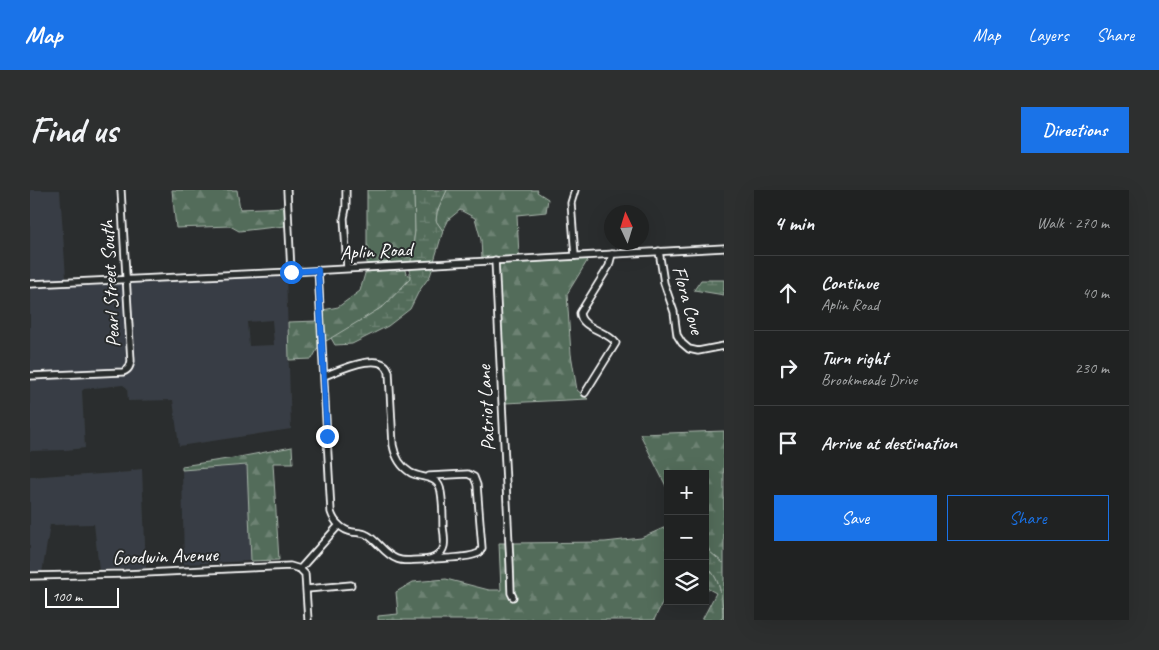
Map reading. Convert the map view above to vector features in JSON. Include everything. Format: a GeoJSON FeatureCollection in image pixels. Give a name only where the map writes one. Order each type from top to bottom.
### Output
{"type":"FeatureCollection","features":[{"type":"Feature","properties":{"kind":"street","name":"Pearl Street South"},"geometry":{"type":"LineString","coordinates":[[30,376],[123,372],[128,370],[130,366],[121,190]]}},
{"type":"Feature","properties":{"kind":"street"},"geometry":{"type":"LineString","coordinates":[[286,190],[291,272]]}},
{"type":"Feature","properties":{"kind":"street"},"geometry":{"type":"LineString","coordinates":[[346,190],[344,218],[347,268]]}},
{"type":"Feature","properties":{"kind":"street"},"geometry":{"type":"LineString","coordinates":[[574,191],[571,203],[574,256]]}},
{"type":"Feature","properties":{"kind":"street","name":"Aplin Road"},"geometry":{"type":"LineString","coordinates":[[30,284],[291,272],[724,248]]}},
{"type":"Feature","properties":{"kind":"street","name":"Flora Cove"},"geometry":{"type":"LineString","coordinates":[[659,251],[664,283],[674,312],[677,335],[682,343],[689,349],[698,351],[724,346]]}},
{"type":"Feature","properties":{"kind":"street"},"geometry":{"type":"LineString","coordinates":[[585,393],[616,343],[584,322],[580,317],[580,313],[609,266],[612,254]]}},
{"type":"Feature","properties":{"kind":"street","name":"Patriot Lane"},"geometry":{"type":"LineString","coordinates":[[495,260],[511,593],[513,597]]}},
{"type":"Feature","properties":{"kind":"street"},"geometry":{"type":"LineString","coordinates":[[318,270],[332,512],[335,520],[347,530],[366,535],[399,560],[476,555],[482,548],[477,485],[474,477],[468,474],[422,476]]}},
{"type":"Feature","properties":{"kind":"street"},"geometry":{"type":"LineString","coordinates":[[324,376],[359,364],[379,362],[386,366],[389,372],[393,445],[398,460],[411,472],[434,480],[441,492],[444,545],[440,554],[435,558],[429,559]]}},
{"type":"Feature","properties":{"kind":"street"},"geometry":{"type":"LineString","coordinates":[[308,620],[305,574],[300,569],[339,525]]}},
{"type":"Feature","properties":{"kind":"street","name":"Goodwin Avenue"},"geometry":{"type":"LineString","coordinates":[[30,576],[125,574],[290,566],[300,569]]}},
{"type":"Feature","properties":{"kind":"street"},"geometry":{"type":"LineString","coordinates":[[307,589],[351,586]]}},
{"type":"Feature","properties":{"kind":"shaded area"},"geometry":{"type":"Polygon","coordinates":[[[30,190],[60,190],[66,278],[123,277],[30,281],[30,190]]]}},
{"type":"Feature","properties":{"kind":"shaded area"},"geometry":{"type":"Polygon","coordinates":[[[286,275],[291,429],[179,446],[173,400],[128,401],[127,388],[123,385],[84,389],[82,391],[85,448],[30,451],[30,379],[122,376],[130,372],[132,366],[128,282],[286,275]],[[272,320],[247,322],[249,346],[274,345],[272,320]]]}},
{"type":"Feature","properties":{"kind":"shaded area"},"geometry":{"type":"Polygon","coordinates":[[[123,283],[128,360],[126,368],[30,373],[30,287],[123,283]]]}},
{"type":"Feature","properties":{"kind":"shaded area"},"geometry":{"type":"Polygon","coordinates":[[[247,465],[251,561],[184,564],[182,470],[247,465]]]}},
{"type":"Feature","properties":{"kind":"shaded area"},"geometry":{"type":"Polygon","coordinates":[[[142,469],[146,568],[99,570],[94,524],[50,525],[42,573],[30,573],[30,477],[131,472],[132,470],[142,469]]]}},
{"type":"Feature","properties":{"kind":"green space"},"geometry":{"type":"Polygon","coordinates":[[[172,190],[237,190],[240,209],[284,207],[285,226],[239,231],[230,226],[176,228],[172,190]]]}},
{"type":"Feature","properties":{"kind":"green space"},"geometry":{"type":"Polygon","coordinates":[[[367,190],[414,190],[415,231],[411,262],[367,264],[367,190]]]}},
{"type":"Feature","properties":{"kind":"green space"},"geometry":{"type":"Polygon","coordinates":[[[414,190],[447,190],[437,212],[436,221],[443,231],[434,261],[411,262],[415,231],[414,190]]]}},
{"type":"Feature","properties":{"kind":"green space"},"geometry":{"type":"Polygon","coordinates":[[[447,190],[538,190],[537,192],[548,199],[546,212],[517,215],[519,256],[482,258],[481,240],[475,218],[460,210],[449,219],[443,231],[436,221],[437,212],[447,190]]]}},
{"type":"Feature","properties":{"kind":"green space"},"geometry":{"type":"Polygon","coordinates":[[[589,258],[567,294],[571,354],[577,390],[588,399],[505,403],[497,263],[589,258]]]}},
{"type":"Feature","properties":{"kind":"green space"},"geometry":{"type":"Polygon","coordinates":[[[433,267],[430,276],[419,291],[410,309],[388,326],[352,344],[335,345],[331,338],[384,306],[410,279],[410,268],[433,267]]]}},
{"type":"Feature","properties":{"kind":"green space"},"geometry":{"type":"Polygon","coordinates":[[[404,268],[410,279],[384,306],[324,342],[323,310],[338,307],[360,291],[366,270],[404,268]]]}},
{"type":"Feature","properties":{"kind":"green space"},"geometry":{"type":"Polygon","coordinates":[[[701,280],[724,280],[724,295],[694,290],[701,280]]]}},
{"type":"Feature","properties":{"kind":"green space"},"geometry":{"type":"Polygon","coordinates":[[[318,321],[320,344],[312,359],[289,360],[288,322],[318,321]]]}},
{"type":"Feature","properties":{"kind":"green space"},"geometry":{"type":"Polygon","coordinates":[[[724,431],[723,563],[709,550],[709,470],[664,470],[664,482],[640,434],[724,431]]]}},
{"type":"Feature","properties":{"kind":"green space"},"geometry":{"type":"Polygon","coordinates":[[[292,447],[293,463],[273,463],[279,560],[251,561],[247,465],[182,470],[182,466],[292,447]]]}},
{"type":"Feature","properties":{"kind":"green space"},"geometry":{"type":"Polygon","coordinates":[[[664,528],[664,599],[654,620],[378,620],[378,616],[398,614],[396,592],[413,582],[446,579],[489,590],[501,590],[499,543],[507,543],[508,551],[512,551],[512,543],[605,542],[641,538],[664,528]]]}},
{"type":"Feature","properties":{"kind":"green space"},"geometry":{"type":"Polygon","coordinates":[[[709,550],[724,562],[724,620],[719,620],[723,616],[720,588],[710,570],[709,550]]]}},
{"type":"Feature","properties":{"kind":"green space"},"geometry":{"type":"Polygon","coordinates":[[[709,569],[720,588],[723,616],[719,620],[702,620],[716,593],[709,589],[709,569]]]}},
{"type":"Feature","properties":{"kind":"route"},"geometry":{"type":"LineString","coordinates":[[291,272],[318,270],[327,436]]}}]}
